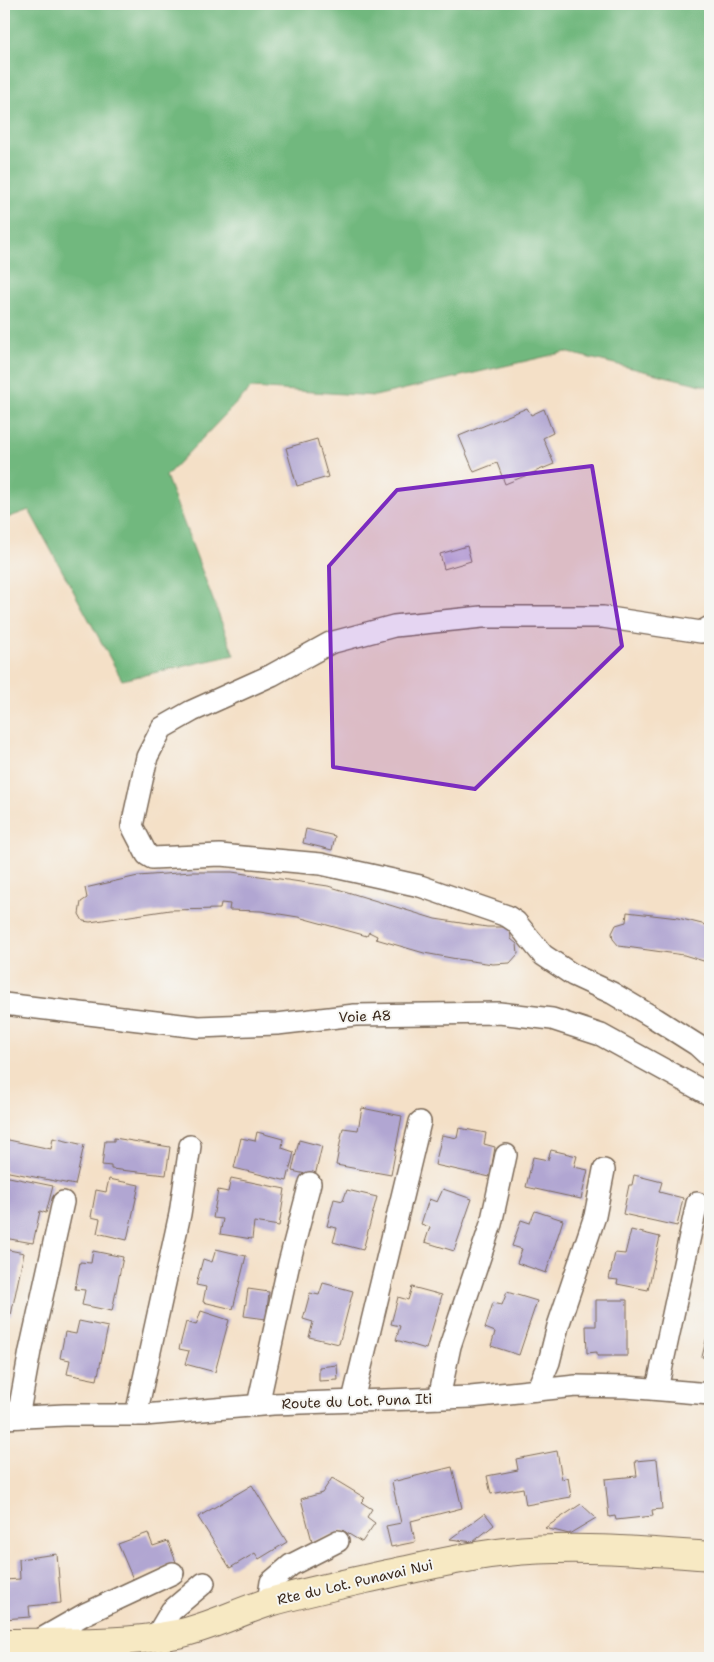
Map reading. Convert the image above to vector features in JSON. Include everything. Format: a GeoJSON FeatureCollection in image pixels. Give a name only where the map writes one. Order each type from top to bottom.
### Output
{"type":"FeatureCollection","features":[{"type":"Feature","properties":{"kind":"main road","name":"Rte du Lot. Punavai Nui"},"geometry":{"type":"LineString","coordinates":[[4,1643],[103,1642],[154,1638],[180,1633],[268,1602],[447,1561],[506,1552],[550,1549],[710,1556]]}},
{"type":"Feature","properties":{"kind":"street"},"geometry":{"type":"LineString","coordinates":[[709,632],[692,632],[603,616],[482,617],[394,626],[330,643],[272,675],[192,711],[162,728],[147,757],[132,826],[147,855],[164,858],[231,856],[321,864],[420,886],[506,916],[516,922],[543,955],[573,975],[612,993],[697,1044],[710,1057]]}},
{"type":"Feature","properties":{"kind":"street","name":"Voie A8"},"geometry":{"type":"LineString","coordinates":[[4,1004],[198,1027],[277,1024],[355,1014],[499,1013],[552,1019],[601,1035],[710,1095]]}},
{"type":"Feature","properties":{"kind":"street"},"geometry":{"type":"LineString","coordinates":[[353,1400],[420,1122]]}},
{"type":"Feature","properties":{"kind":"street"},"geometry":{"type":"LineString","coordinates":[[136,1415],[180,1214],[190,1146]]}},
{"type":"Feature","properties":{"kind":"street"},"geometry":{"type":"LineString","coordinates":[[439,1398],[450,1346],[490,1224],[506,1155]]}},
{"type":"Feature","properties":{"kind":"street"},"geometry":{"type":"LineString","coordinates":[[537,1390],[549,1362],[558,1326],[594,1216],[604,1170]]}},
{"type":"Feature","properties":{"kind":"street"},"geometry":{"type":"LineString","coordinates":[[258,1405],[289,1263],[310,1183]]}},
{"type":"Feature","properties":{"kind":"street"},"geometry":{"type":"LineString","coordinates":[[11,1418],[30,1351],[63,1202]]}},
{"type":"Feature","properties":{"kind":"street"},"geometry":{"type":"LineString","coordinates":[[657,1389],[697,1203]]}},
{"type":"Feature","properties":{"kind":"street","name":"Route du Lot. Puna Iti"},"geometry":{"type":"LineString","coordinates":[[11,1418],[65,1415],[136,1415],[258,1405],[439,1398],[576,1386],[657,1389],[710,1394]]}},
{"type":"Feature","properties":{"kind":"street"},"geometry":{"type":"LineString","coordinates":[[268,1602],[271,1582],[291,1565],[338,1541]]}},
{"type":"Feature","properties":{"kind":"street"},"geometry":{"type":"LineString","coordinates":[[36,1642],[85,1614],[173,1573]]}},
{"type":"Feature","properties":{"kind":"street"},"geometry":{"type":"LineString","coordinates":[[154,1638],[171,1611],[204,1583]]}},
{"type":"Feature","properties":{"kind":"highlighted area"},"geometry":{"type":"Polygon","coordinates":[[[592,466],[622,646],[475,789],[333,767],[329,566],[397,490],[592,466]]]}},
{"type":"Feature","properties":{"kind":"green space"},"geometry":{"type":"Polygon","coordinates":[[[4,4],[710,4],[710,203],[708,206],[710,207],[710,387],[565,352],[375,396],[251,388],[166,476],[234,655],[122,680],[29,510],[4,519],[4,4]]]}},
{"type":"Feature","properties":{"kind":"building"},"geometry":{"type":"Polygon","coordinates":[[[527,408],[531,415],[544,409],[553,433],[543,438],[554,464],[505,484],[497,463],[474,472],[459,436],[527,408]]]}},
{"type":"Feature","properties":{"kind":"building"},"geometry":{"type":"Polygon","coordinates":[[[317,439],[328,477],[297,486],[286,448],[317,439]]]}},
{"type":"Feature","properties":{"kind":"building"},"geometry":{"type":"Polygon","coordinates":[[[467,546],[471,561],[444,569],[440,554],[467,546]]]}},
{"type":"Feature","properties":{"kind":"building"},"geometry":{"type":"Polygon","coordinates":[[[306,829],[335,836],[332,850],[303,843],[306,829]]]}},
{"type":"Feature","properties":{"kind":"building"},"geometry":{"type":"Polygon","coordinates":[[[191,872],[232,872],[328,886],[435,919],[487,927],[510,927],[511,939],[517,944],[518,954],[510,963],[493,964],[457,959],[424,953],[376,939],[377,936],[369,932],[367,936],[298,917],[261,911],[229,910],[230,904],[221,903],[220,909],[170,910],[90,922],[83,921],[79,914],[81,902],[87,898],[85,888],[138,876],[191,872]]]}},
{"type":"Feature","properties":{"kind":"building"},"geometry":{"type":"Polygon","coordinates":[[[627,912],[678,918],[710,926],[710,963],[684,955],[619,946],[613,939],[612,933],[616,925],[626,922],[627,912]]]}},
{"type":"Feature","properties":{"kind":"building"},"geometry":{"type":"Polygon","coordinates":[[[362,1108],[402,1116],[391,1175],[336,1165],[343,1128],[358,1130],[362,1108]]]}},
{"type":"Feature","properties":{"kind":"building"},"geometry":{"type":"Polygon","coordinates":[[[459,1128],[486,1133],[484,1144],[495,1147],[490,1177],[435,1165],[442,1135],[457,1138],[459,1128]]]}},
{"type":"Feature","properties":{"kind":"building"},"geometry":{"type":"Polygon","coordinates":[[[257,1132],[283,1139],[282,1148],[294,1152],[287,1181],[234,1168],[241,1138],[255,1141],[257,1132]]]}},
{"type":"Feature","properties":{"kind":"building"},"geometry":{"type":"Polygon","coordinates":[[[53,1138],[84,1145],[75,1185],[4,1171],[4,1139],[51,1149],[53,1138]]]}},
{"type":"Feature","properties":{"kind":"building"},"geometry":{"type":"Polygon","coordinates":[[[114,1138],[170,1147],[166,1175],[111,1169],[111,1166],[102,1165],[105,1141],[114,1141],[114,1138]]]}},
{"type":"Feature","properties":{"kind":"building"},"geometry":{"type":"Polygon","coordinates":[[[299,1140],[322,1146],[315,1176],[292,1171],[299,1140]]]}},
{"type":"Feature","properties":{"kind":"building"},"geometry":{"type":"Polygon","coordinates":[[[551,1150],[577,1156],[574,1167],[588,1170],[581,1199],[526,1187],[533,1157],[548,1160],[551,1150]]]}},
{"type":"Feature","properties":{"kind":"building"},"geometry":{"type":"Polygon","coordinates":[[[634,1175],[662,1182],[659,1192],[683,1198],[677,1226],[623,1214],[629,1185],[632,1185],[634,1175]]]}},
{"type":"Feature","properties":{"kind":"building"},"geometry":{"type":"Polygon","coordinates":[[[4,1176],[53,1186],[46,1213],[40,1211],[33,1243],[4,1238],[4,1176]]]}},
{"type":"Feature","properties":{"kind":"building"},"geometry":{"type":"Polygon","coordinates":[[[231,1178],[285,1189],[279,1226],[254,1222],[252,1239],[220,1234],[223,1219],[213,1218],[218,1190],[228,1192],[231,1178]]]}},
{"type":"Feature","properties":{"kind":"building"},"geometry":{"type":"Polygon","coordinates":[[[109,1179],[139,1185],[127,1240],[97,1233],[100,1219],[91,1217],[96,1190],[106,1192],[109,1179]]]}},
{"type":"Feature","properties":{"kind":"building"},"geometry":{"type":"Polygon","coordinates":[[[443,1189],[472,1199],[454,1251],[425,1242],[430,1227],[421,1224],[429,1199],[437,1202],[443,1189]]]}},
{"type":"Feature","properties":{"kind":"building"},"geometry":{"type":"Polygon","coordinates":[[[347,1190],[377,1197],[363,1250],[333,1242],[337,1228],[327,1226],[334,1199],[343,1201],[347,1190]]]}},
{"type":"Feature","properties":{"kind":"building"},"geometry":{"type":"Polygon","coordinates":[[[535,1211],[563,1220],[546,1273],[517,1263],[522,1249],[512,1246],[521,1220],[530,1223],[535,1211]]]}},
{"type":"Feature","properties":{"kind":"building"},"geometry":{"type":"Polygon","coordinates":[[[631,1230],[660,1237],[648,1290],[617,1284],[618,1280],[609,1279],[615,1253],[625,1254],[631,1230]]]}},
{"type":"Feature","properties":{"kind":"building"},"geometry":{"type":"Polygon","coordinates":[[[4,1249],[24,1253],[11,1315],[4,1313],[4,1249]]]}},
{"type":"Feature","properties":{"kind":"building"},"geometry":{"type":"Polygon","coordinates":[[[216,1249],[246,1256],[233,1309],[203,1302],[206,1287],[196,1285],[203,1259],[212,1262],[216,1249]]]}},
{"type":"Feature","properties":{"kind":"building"},"geometry":{"type":"Polygon","coordinates":[[[93,1251],[123,1257],[112,1311],[82,1305],[85,1290],[75,1289],[80,1262],[91,1263],[93,1251]]]}},
{"type":"Feature","properties":{"kind":"building"},"geometry":{"type":"Polygon","coordinates":[[[323,1283],[353,1291],[339,1344],[309,1337],[313,1322],[303,1319],[310,1293],[319,1295],[323,1283]]]}},
{"type":"Feature","properties":{"kind":"building"},"geometry":{"type":"Polygon","coordinates":[[[412,1287],[442,1295],[426,1349],[396,1340],[400,1326],[391,1324],[398,1297],[408,1300],[412,1287]]]}},
{"type":"Feature","properties":{"kind":"building"},"geometry":{"type":"Polygon","coordinates":[[[248,1289],[269,1292],[266,1319],[244,1316],[248,1289]]]}},
{"type":"Feature","properties":{"kind":"building"},"geometry":{"type":"Polygon","coordinates":[[[507,1292],[537,1301],[519,1355],[491,1346],[495,1332],[485,1328],[493,1303],[502,1305],[507,1292]]]}},
{"type":"Feature","properties":{"kind":"building"},"geometry":{"type":"Polygon","coordinates":[[[596,1300],[627,1300],[627,1356],[597,1356],[597,1352],[587,1353],[586,1326],[596,1326],[596,1300]]]}},
{"type":"Feature","properties":{"kind":"building"},"geometry":{"type":"Polygon","coordinates":[[[201,1311],[229,1320],[215,1372],[185,1364],[189,1351],[179,1349],[186,1322],[196,1325],[201,1311]]]}},
{"type":"Feature","properties":{"kind":"building"},"geometry":{"type":"Polygon","coordinates":[[[79,1321],[108,1327],[97,1380],[67,1374],[70,1360],[60,1358],[65,1332],[76,1334],[79,1321]]]}},
{"type":"Feature","properties":{"kind":"building"},"geometry":{"type":"Polygon","coordinates":[[[708,1332],[710,1333],[710,1359],[702,1357],[708,1332]]]}},
{"type":"Feature","properties":{"kind":"building"},"geometry":{"type":"Polygon","coordinates":[[[337,1365],[338,1380],[319,1381],[319,1367],[337,1365]]]}},
{"type":"Feature","properties":{"kind":"building"},"geometry":{"type":"Polygon","coordinates":[[[557,1451],[562,1479],[568,1477],[571,1497],[526,1505],[523,1488],[491,1494],[487,1476],[518,1470],[516,1459],[557,1451]]]}},
{"type":"Feature","properties":{"kind":"building"},"geometry":{"type":"Polygon","coordinates":[[[657,1459],[662,1509],[652,1510],[653,1516],[616,1520],[615,1516],[609,1517],[605,1479],[637,1476],[635,1461],[657,1459]]]}},
{"type":"Feature","properties":{"kind":"building"},"geometry":{"type":"Polygon","coordinates":[[[452,1467],[462,1508],[411,1521],[415,1542],[391,1547],[386,1526],[401,1523],[392,1482],[452,1467]]]}},
{"type":"Feature","properties":{"kind":"building"},"geometry":{"type":"Polygon","coordinates":[[[332,1478],[365,1498],[361,1502],[372,1509],[367,1517],[375,1523],[362,1542],[342,1530],[339,1533],[312,1541],[301,1499],[322,1493],[332,1478]]]}},
{"type":"Feature","properties":{"kind":"building"},"geometry":{"type":"Polygon","coordinates":[[[252,1485],[287,1542],[259,1559],[255,1553],[230,1568],[198,1517],[252,1485]]]}},
{"type":"Feature","properties":{"kind":"building"},"geometry":{"type":"Polygon","coordinates":[[[581,1504],[596,1518],[569,1534],[545,1528],[581,1504]]]}},
{"type":"Feature","properties":{"kind":"building"},"geometry":{"type":"Polygon","coordinates":[[[485,1513],[494,1525],[473,1542],[450,1539],[485,1513]]]}},
{"type":"Feature","properties":{"kind":"building"},"geometry":{"type":"Polygon","coordinates":[[[148,1533],[153,1546],[168,1541],[176,1562],[133,1579],[118,1544],[148,1533]]]}},
{"type":"Feature","properties":{"kind":"building"},"geometry":{"type":"Polygon","coordinates":[[[57,1554],[61,1603],[29,1606],[30,1617],[4,1619],[4,1580],[20,1579],[19,1559],[57,1554]]]}}]}
